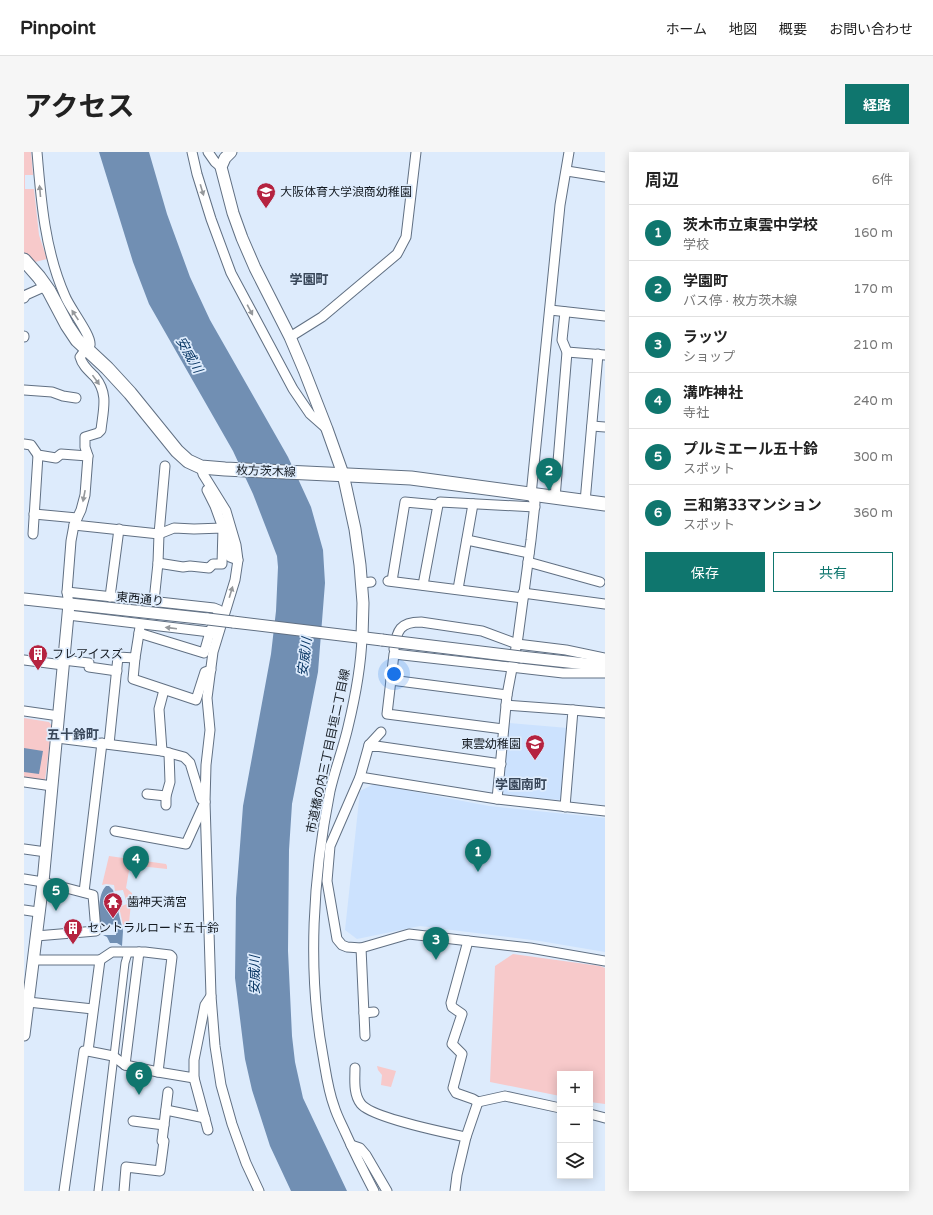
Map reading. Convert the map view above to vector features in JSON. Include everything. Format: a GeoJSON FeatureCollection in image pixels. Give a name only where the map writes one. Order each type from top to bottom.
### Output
{"type":"FeatureCollection","features":[{"type":"Feature","properties":{"kind":"main road","name":"枚方茨木線"},"geometry":{"type":"LineString","coordinates":[[24,260],[46,286],[66,325],[77,340],[107,368],[130,393],[177,451],[203,472],[226,469],[411,478],[443,481],[533,501],[555,498],[605,504]]}},
{"type":"Feature","properties":{"kind":"street"},"geometry":{"type":"LineString","coordinates":[[24,1035],[46,852],[57,738],[69,604],[67,592],[71,541],[85,495],[88,456],[85,447],[86,437],[98,433],[101,430],[105,396],[103,389],[97,380],[82,362],[80,356],[90,345],[90,337],[71,310],[55,271],[43,216],[37,152]]}},
{"type":"Feature","properties":{"kind":"street","name":"市道橋の内三丁目目垣二丁目線"},"geometry":{"type":"LineString","coordinates":[[192,152],[211,219],[231,273],[294,389],[310,414],[327,429],[337,474],[355,529],[360,565],[366,582],[358,637],[361,653],[348,727],[333,778],[324,860],[315,914],[316,1016],[326,1074],[334,1107],[362,1169],[374,1191]]}},
{"type":"Feature","properties":{"kind":"street"},"geometry":{"type":"LineString","coordinates":[[208,152],[215,162],[221,167],[233,214],[242,238],[290,337],[327,429]]}},
{"type":"Feature","properties":{"kind":"street"},"geometry":{"type":"LineString","coordinates":[[221,167],[225,158],[231,152]]}},
{"type":"Feature","properties":{"kind":"street"},"geometry":{"type":"LineString","coordinates":[[290,337],[322,317],[397,254],[406,237],[416,152]]}},
{"type":"Feature","properties":{"kind":"street"},"geometry":{"type":"LineString","coordinates":[[497,799],[507,695],[517,644],[529,558],[560,205],[567,171],[569,152]]}},
{"type":"Feature","properties":{"kind":"street"},"geometry":{"type":"LineString","coordinates":[[567,171],[605,177]]}},
{"type":"Feature","properties":{"kind":"street"},"geometry":{"type":"LineString","coordinates":[[24,298],[26,295],[46,286]]}},
{"type":"Feature","properties":{"kind":"street"},"geometry":{"type":"LineString","coordinates":[[550,310],[605,316]]}},
{"type":"Feature","properties":{"kind":"street"},"geometry":{"type":"LineString","coordinates":[[555,498],[567,352],[562,340],[565,312]]}},
{"type":"Feature","properties":{"kind":"street"},"geometry":{"type":"LineString","coordinates":[[567,352],[602,354],[592,426],[585,502]]}},
{"type":"Feature","properties":{"kind":"street"},"geometry":{"type":"LineString","coordinates":[[24,390],[52,392],[76,398]]}},
{"type":"Feature","properties":{"kind":"street"},"geometry":{"type":"LineString","coordinates":[[592,426],[605,427]]}},
{"type":"Feature","properties":{"kind":"street"},"geometry":{"type":"LineString","coordinates":[[24,444],[31,445],[38,455],[33,534]]}},
{"type":"Feature","properties":{"kind":"street"},"geometry":{"type":"LineString","coordinates":[[38,455],[56,458],[61,454],[88,456]]}},
{"type":"Feature","properties":{"kind":"street"},"geometry":{"type":"LineString","coordinates":[[154,601],[165,466]]}},
{"type":"Feature","properties":{"kind":"street"},"geometry":{"type":"LineString","coordinates":[[203,472],[205,486],[215,506],[228,542],[230,557],[238,560]]}},
{"type":"Feature","properties":{"kind":"street"},"geometry":{"type":"LineString","coordinates":[[140,628],[204,653],[214,634],[235,580],[238,560],[236,545],[226,510],[203,472]]}},
{"type":"Feature","properties":{"kind":"street"},"geometry":{"type":"LineString","coordinates":[[533,501],[473,504],[440,502],[438,505],[406,502],[390,581],[605,604]]}},
{"type":"Feature","properties":{"kind":"street"},"geometry":{"type":"LineString","coordinates":[[458,589],[473,504]]}},
{"type":"Feature","properties":{"kind":"street"},"geometry":{"type":"LineString","coordinates":[[424,585],[438,505]]}},
{"type":"Feature","properties":{"kind":"street"},"geometry":{"type":"LineString","coordinates":[[34,514],[119,530],[159,534],[174,528],[223,528]]}},
{"type":"Feature","properties":{"kind":"street"},"geometry":{"type":"LineString","coordinates":[[158,563],[183,567],[190,566],[209,568],[213,564],[222,564],[223,528]]}},
{"type":"Feature","properties":{"kind":"street"},"geometry":{"type":"LineString","coordinates":[[110,597],[119,530]]}},
{"type":"Feature","properties":{"kind":"street"},"geometry":{"type":"LineString","coordinates":[[467,540],[529,558],[600,582]]}},
{"type":"Feature","properties":{"kind":"street"},"geometry":{"type":"LineString","coordinates":[[67,592],[214,608],[219,610],[214,634],[207,698],[210,730],[206,765],[205,802],[211,996],[215,1046],[221,1085],[234,1131],[246,1163],[260,1191]]}},
{"type":"Feature","properties":{"kind":"street","name":"東西通り"},"geometry":{"type":"LineString","coordinates":[[24,599],[253,624],[605,666]]}},
{"type":"Feature","properties":{"kind":"street"},"geometry":{"type":"LineString","coordinates":[[68,615],[140,628],[214,634]]}},
{"type":"Feature","properties":{"kind":"street"},"geometry":{"type":"LineString","coordinates":[[503,729],[388,714],[396,634],[405,624],[421,622],[482,631],[517,644],[566,650],[605,658]]}},
{"type":"Feature","properties":{"kind":"street"},"geometry":{"type":"LineString","coordinates":[[140,628],[133,679],[196,700],[205,672],[211,670]]}},
{"type":"Feature","properties":{"kind":"street"},"geometry":{"type":"LineString","coordinates":[[394,654],[512,666],[563,673],[605,674]]}},
{"type":"Feature","properties":{"kind":"street"},"geometry":{"type":"LineString","coordinates":[[84,892],[118,656],[135,658]]}},
{"type":"Feature","properties":{"kind":"street"},"geometry":{"type":"LineString","coordinates":[[24,660],[89,663],[89,667],[117,671]]}},
{"type":"Feature","properties":{"kind":"street"},"geometry":{"type":"LineString","coordinates":[[391,680],[507,695]]}},
{"type":"Feature","properties":{"kind":"street"},"geometry":{"type":"LineString","coordinates":[[147,794],[166,800],[170,782],[159,709],[164,690]]}},
{"type":"Feature","properties":{"kind":"street"},"geometry":{"type":"LineString","coordinates":[[506,705],[605,713]]}},
{"type":"Feature","properties":{"kind":"street"},"geometry":{"type":"LineString","coordinates":[[565,807],[573,710]]}},
{"type":"Feature","properties":{"kind":"street"},"geometry":{"type":"LineString","coordinates":[[24,711],[59,716]]}},
{"type":"Feature","properties":{"kind":"street"},"geometry":{"type":"LineString","coordinates":[[381,732],[369,745],[360,777],[324,860],[326,881],[337,939],[342,945],[361,948],[409,934],[530,948],[605,961]]}},
{"type":"Feature","properties":{"kind":"street"},"geometry":{"type":"LineString","coordinates":[[57,738],[165,752],[184,757],[190,763],[201,799],[205,802]]}},
{"type":"Feature","properties":{"kind":"street"},"geometry":{"type":"LineString","coordinates":[[369,745],[501,764]]}},
{"type":"Feature","properties":{"kind":"street"},"geometry":{"type":"LineString","coordinates":[[360,777],[497,799],[605,811]]}},
{"type":"Feature","properties":{"kind":"street"},"geometry":{"type":"LineString","coordinates":[[24,782],[52,786]]}},
{"type":"Feature","properties":{"kind":"street"},"geometry":{"type":"LineString","coordinates":[[115,831],[186,844],[205,802]]}},
{"type":"Feature","properties":{"kind":"street"},"geometry":{"type":"LineString","coordinates":[[24,849],[46,852]]}},
{"type":"Feature","properties":{"kind":"street"},"geometry":{"type":"LineString","coordinates":[[24,879],[93,895],[96,931],[36,936]]}},
{"type":"Feature","properties":{"kind":"street"},"geometry":{"type":"LineString","coordinates":[[24,910],[38,912]]}},
{"type":"Feature","properties":{"kind":"street"},"geometry":{"type":"LineString","coordinates":[[468,941],[452,1003],[452,1007],[462,1014],[452,1044],[462,1054],[454,1088],[456,1093],[478,1102],[506,1096],[557,1107]]}},
{"type":"Feature","properties":{"kind":"street"},"geometry":{"type":"LineString","coordinates":[[361,948],[365,1036]]}},
{"type":"Feature","properties":{"kind":"street"},"geometry":{"type":"LineString","coordinates":[[33,960],[100,960],[112,952],[139,952],[170,955],[172,957],[158,1072]]}},
{"type":"Feature","properties":{"kind":"street"},"geometry":{"type":"LineString","coordinates":[[125,1065],[139,952]]}},
{"type":"Feature","properties":{"kind":"street"},"geometry":{"type":"LineString","coordinates":[[98,1191],[113,1056],[125,963],[128,953]]}},
{"type":"Feature","properties":{"kind":"street"},"geometry":{"type":"LineString","coordinates":[[88,1051],[100,960]]}},
{"type":"Feature","properties":{"kind":"street"},"geometry":{"type":"LineString","coordinates":[[208,1130],[194,1078],[194,1060],[205,1005],[211,996]]}},
{"type":"Feature","properties":{"kind":"street"},"geometry":{"type":"LineString","coordinates":[[28,1002],[93,1009]]}},
{"type":"Feature","properties":{"kind":"street"},"geometry":{"type":"LineString","coordinates":[[364,1013],[374,1012]]}},
{"type":"Feature","properties":{"kind":"street"},"geometry":{"type":"LineString","coordinates":[[64,1191],[84,1051],[113,1056],[125,1065],[194,1078]]}},
{"type":"Feature","properties":{"kind":"street"},"geometry":{"type":"LineString","coordinates":[[355,1068],[355,1091],[361,1104],[369,1110],[405,1122],[466,1137]]}},
{"type":"Feature","properties":{"kind":"street"},"geometry":{"type":"LineString","coordinates":[[124,1191],[126,1166],[160,1171],[168,1092]]}},
{"type":"Feature","properties":{"kind":"street"},"geometry":{"type":"LineString","coordinates":[[455,1191],[457,1175],[466,1137],[478,1102]]}},
{"type":"Feature","properties":{"kind":"street"},"geometry":{"type":"LineString","coordinates":[[166,1110],[205,1118]]}},
{"type":"Feature","properties":{"kind":"street"},"geometry":{"type":"LineString","coordinates":[[593,1115],[605,1118]]}},
{"type":"Feature","properties":{"kind":"street"},"geometry":{"type":"LineString","coordinates":[[133,1121],[164,1125]]}},
{"type":"Feature","properties":{"kind":"street"},"geometry":{"type":"LineString","coordinates":[[351,1145],[360,1148],[366,1155],[387,1191]]}},
{"type":"Feature","properties":{"kind":"shaded area"},"geometry":{"type":"Polygon","coordinates":[[[24,152],[31,152],[33,175],[25,175],[25,189],[34,189],[39,235],[47,259],[35,262],[24,252],[24,152]]]}},
{"type":"Feature","properties":{"kind":"shaded area"},"geometry":{"type":"Polygon","coordinates":[[[24,718],[49,722],[52,726],[45,780],[42,782],[24,780],[24,718]]]}},
{"type":"Feature","properties":{"kind":"shaded area","name":"東雲幼稚園"},"geometry":{"type":"Polygon","coordinates":[[[509,723],[568,728],[561,798],[559,800],[502,795],[509,723]]]}},
{"type":"Feature","properties":{"kind":"shaded area"},"geometry":{"type":"Polygon","coordinates":[[[374,784],[489,806],[605,818],[605,952],[540,941],[420,926],[357,939],[345,930],[360,791],[374,784]]]}},
{"type":"Feature","properties":{"kind":"shaded area"},"geometry":{"type":"Polygon","coordinates":[[[109,856],[166,864],[167,866],[167,869],[130,865],[126,888],[132,893],[129,923],[123,925],[119,907],[127,904],[123,890],[115,891],[114,885],[102,885],[109,856]]]}},
{"type":"Feature","properties":{"kind":"shaded area"},"geometry":{"type":"Polygon","coordinates":[[[513,954],[600,966],[605,968],[605,1104],[593,1102],[593,1071],[557,1071],[557,1095],[490,1082],[495,966],[513,954]]]}},
{"type":"Feature","properties":{"kind":"shaded area"},"geometry":{"type":"Polygon","coordinates":[[[377,1066],[396,1071],[391,1087],[381,1085],[382,1075],[377,1066]]]}},
{"type":"Feature","properties":{"kind":"water","name":"安威川"},"geometry":{"type":"Polygon","coordinates":[[[99,152],[149,152],[167,214],[190,277],[210,320],[288,457],[311,507],[323,550],[325,583],[318,672],[292,804],[289,850],[288,951],[292,1036],[295,1062],[303,1098],[347,1191],[291,1191],[270,1146],[252,1090],[245,1059],[235,978],[236,898],[243,806],[271,654],[276,611],[277,556],[253,494],[233,451],[149,304],[133,262],[99,152]]]}},
{"type":"Feature","properties":{"kind":"water"},"geometry":{"type":"Polygon","coordinates":[[[24,748],[43,751],[39,774],[24,772],[24,748]]]}},
{"type":"Feature","properties":{"kind":"water"},"geometry":{"type":"Polygon","coordinates":[[[106,886],[109,886],[113,890],[123,931],[122,946],[117,943],[110,943],[107,937],[103,935],[116,935],[116,924],[101,926],[99,911],[100,899],[106,886]]]}},
{"type":"Feature","properties":{"kind":"place","name":"大阪体育大学浪商幼稚園"},"geometry":{"type":"Point","coordinates":[266,209]}},
{"type":"Feature","properties":{"kind":"place","name":"学園町"},"geometry":{"type":"Point","coordinates":[549,491]}},
{"type":"Feature","properties":{"kind":"place","name":"フレアイスズ"},"geometry":{"type":"Point","coordinates":[38,671]}},
{"type":"Feature","properties":{"kind":"place","name":"東雲幼稚園"},"geometry":{"type":"Point","coordinates":[535,761]}},
{"type":"Feature","properties":{"kind":"place","name":"茨木市立東雲中学校"},"geometry":{"type":"Point","coordinates":[478,872]}},
{"type":"Feature","properties":{"kind":"place","name":"溝咋神社"},"geometry":{"type":"Point","coordinates":[136,879]}},
{"type":"Feature","properties":{"kind":"place","name":"プルミエール五十鈴"},"geometry":{"type":"Point","coordinates":[56,911]}},
{"type":"Feature","properties":{"kind":"place","name":"歯神天満宮"},"geometry":{"type":"Point","coordinates":[113,919]}},
{"type":"Feature","properties":{"kind":"place","name":"セントラルロード五十鈴"},"geometry":{"type":"Point","coordinates":[73,945]}},
{"type":"Feature","properties":{"kind":"place","name":"ラッツ"},"geometry":{"type":"Point","coordinates":[436,960]}},
{"type":"Feature","properties":{"kind":"place","name":"三和第33マンション"},"geometry":{"type":"Point","coordinates":[139,1095]}},
{"type":"Feature","properties":{"kind":"district","name":"学園町"},"geometry":{"type":"Point","coordinates":[309,280]}},
{"type":"Feature","properties":{"kind":"district","name":"五十鈴町"},"geometry":{"type":"Point","coordinates":[73,735]}},
{"type":"Feature","properties":{"kind":"district","name":"学園南町"},"geometry":{"type":"Point","coordinates":[521,785]}}]}
